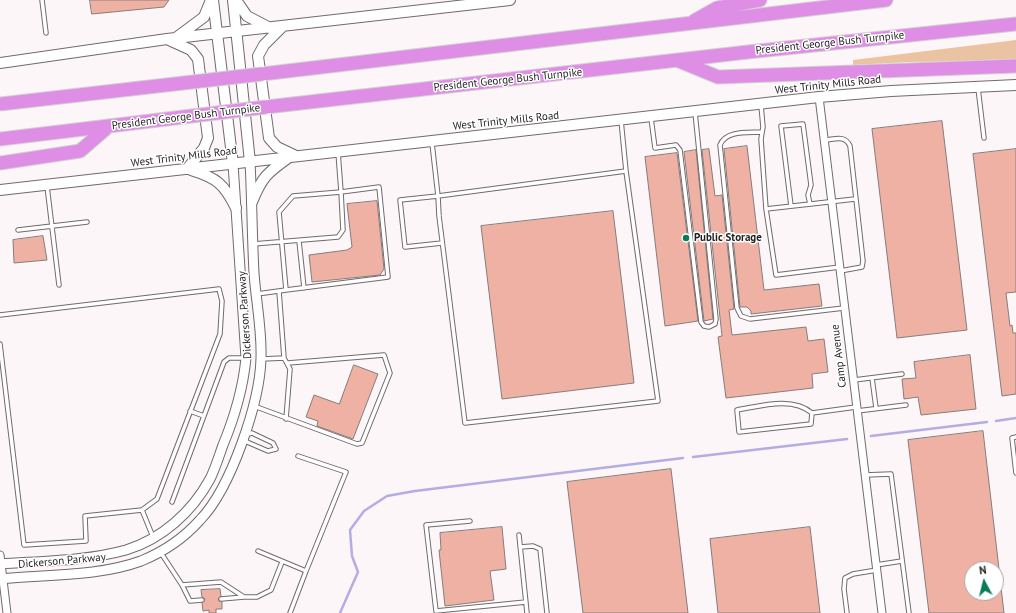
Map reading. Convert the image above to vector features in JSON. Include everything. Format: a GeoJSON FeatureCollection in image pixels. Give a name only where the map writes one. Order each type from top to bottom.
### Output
{"type":"FeatureCollection","features":[{"type":"Feature","properties":{"kind":"highway"},"geometry":{"type":"LineString","coordinates":[[689,24],[717,8],[760,0]]}},
{"type":"Feature","properties":{"kind":"highway"},"geometry":{"type":"LineString","coordinates":[[0,104],[886,0]]}},
{"type":"Feature","properties":{"kind":"highway","name":"President George Bush Turnpike"},"geometry":{"type":"LineString","coordinates":[[0,139],[678,60],[1016,24]]}},
{"type":"Feature","properties":{"kind":"highway"},"geometry":{"type":"LineString","coordinates":[[678,60],[718,77],[1016,66]]}},
{"type":"Feature","properties":{"kind":"highway"},"geometry":{"type":"LineString","coordinates":[[0,162],[80,151],[108,126]]}},
{"type":"Feature","properties":{"kind":"main road","name":"Dickerson Parkway"},"geometry":{"type":"LineString","coordinates":[[212,0],[218,34],[233,164]]}},
{"type":"Feature","properties":{"kind":"main road"},"geometry":{"type":"LineString","coordinates":[[171,39],[204,17],[212,0]]}},
{"type":"Feature","properties":{"kind":"main road","name":"Dickerson Parkway"},"geometry":{"type":"LineString","coordinates":[[235,0],[250,162]]}},
{"type":"Feature","properties":{"kind":"main road"},"geometry":{"type":"LineString","coordinates":[[235,0],[247,16],[277,28]]}},
{"type":"Feature","properties":{"kind":"main road"},"geometry":{"type":"LineString","coordinates":[[0,63],[171,39],[277,28],[451,3],[510,0]]}},
{"type":"Feature","properties":{"kind":"main road"},"geometry":{"type":"LineString","coordinates":[[252,202],[260,182],[268,172],[293,156],[277,147],[269,138],[258,56],[264,45],[277,28]]}},
{"type":"Feature","properties":{"kind":"main road"},"geometry":{"type":"LineString","coordinates":[[171,39],[191,50],[198,59],[208,138],[204,148],[187,169],[209,176],[222,184],[236,208]]}},
{"type":"Feature","properties":{"kind":"main road","name":"West Trinity Mills Road"},"geometry":{"type":"LineString","coordinates":[[0,190],[819,97],[892,91],[1016,85]]}},
{"type":"Feature","properties":{"kind":"street","name":"Camp Avenue"},"geometry":{"type":"LineString","coordinates":[[819,97],[882,613]]}},
{"type":"Feature","properties":{"kind":"street","name":"Dickerson Parkway"},"geometry":{"type":"LineString","coordinates":[[2,579],[110,569],[141,560],[160,552],[183,537],[201,520],[213,504],[224,485],[244,435],[254,406],[258,387],[261,358],[261,333],[256,294],[250,162]]}},
{"type":"Feature","properties":{"kind":"street","name":"Dickerson Parkway"},"geometry":{"type":"LineString","coordinates":[[0,561],[100,556],[126,550],[154,538],[182,517],[199,496],[210,479],[239,403],[243,386],[246,358],[233,164]]}},
{"type":"Feature","properties":{"kind":"street"},"geometry":{"type":"LineString","coordinates":[[246,358],[261,358]]}},
{"type":"Feature","properties":{"kind":"street"},"geometry":{"type":"LineString","coordinates":[[239,403],[254,406]]}},
{"type":"Feature","properties":{"kind":"street"},"geometry":{"type":"LineString","coordinates":[[228,432],[244,435]]}},
{"type":"Feature","properties":{"kind":"street"},"geometry":{"type":"LineString","coordinates":[[154,538],[160,552]]}},
{"type":"Feature","properties":{"kind":"street"},"geometry":{"type":"LineString","coordinates":[[0,561],[7,613]]}},
{"type":"Feature","properties":{"kind":"lane"},"geometry":{"type":"LineString","coordinates":[[42,0],[46,33]]}},
{"type":"Feature","properties":{"kind":"lane"},"geometry":{"type":"LineString","coordinates":[[978,87],[984,138]]}},
{"type":"Feature","properties":{"kind":"lane"},"geometry":{"type":"LineString","coordinates":[[760,104],[766,209],[776,275],[862,267],[863,261],[850,146],[844,138],[825,140]]}},
{"type":"Feature","properties":{"kind":"lane"},"geometry":{"type":"LineString","coordinates":[[651,117],[654,147],[676,146],[680,150],[701,322],[704,326],[709,327],[715,324],[716,319],[695,112]]}},
{"type":"Feature","properties":{"kind":"lane"},"geometry":{"type":"LineString","coordinates":[[432,141],[442,242],[465,423],[658,402],[626,171],[621,120]]}},
{"type":"Feature","properties":{"kind":"lane"},"geometry":{"type":"LineString","coordinates":[[791,206],[782,126],[803,124],[811,185],[808,195],[810,204]]}},
{"type":"Feature","properties":{"kind":"lane"},"geometry":{"type":"LineString","coordinates":[[762,132],[732,134],[722,140],[720,145],[737,308],[741,316],[750,319],[844,308]]}},
{"type":"Feature","properties":{"kind":"lane"},"geometry":{"type":"LineString","coordinates":[[253,244],[338,238],[343,230],[342,192],[338,151]]}},
{"type":"Feature","properties":{"kind":"lane"},"geometry":{"type":"LineString","coordinates":[[442,242],[406,247],[400,200],[626,171]]}},
{"type":"Feature","properties":{"kind":"lane"},"geometry":{"type":"LineString","coordinates":[[47,185],[60,284]]}},
{"type":"Feature","properties":{"kind":"lane"},"geometry":{"type":"LineString","coordinates":[[256,294],[388,277],[379,187],[293,196],[279,212],[286,290]]}},
{"type":"Feature","properties":{"kind":"lane"},"geometry":{"type":"LineString","coordinates":[[766,209],[855,199]]}},
{"type":"Feature","properties":{"kind":"lane"},"geometry":{"type":"LineString","coordinates":[[18,230],[87,222]]}},
{"type":"Feature","properties":{"kind":"lane"},"geometry":{"type":"LineString","coordinates":[[299,241],[304,288]]}},
{"type":"Feature","properties":{"kind":"lane"},"geometry":{"type":"LineString","coordinates":[[0,315],[219,289],[222,301],[220,334],[157,499],[142,510],[85,516],[86,541],[24,545],[0,344]]}},
{"type":"Feature","properties":{"kind":"lane"},"geometry":{"type":"LineString","coordinates":[[279,291],[284,358],[290,369],[286,419]]}},
{"type":"Feature","properties":{"kind":"lane"},"geometry":{"type":"LineString","coordinates":[[254,406],[357,444],[362,443],[390,373],[384,355],[288,363]]}},
{"type":"Feature","properties":{"kind":"lane"},"geometry":{"type":"LineString","coordinates":[[172,502],[224,362],[229,358],[246,358]]}},
{"type":"Feature","properties":{"kind":"lane"},"geometry":{"type":"LineString","coordinates":[[261,358],[284,358]]}},
{"type":"Feature","properties":{"kind":"lane"},"geometry":{"type":"LineString","coordinates":[[853,380],[902,374]]}},
{"type":"Feature","properties":{"kind":"lane"},"geometry":{"type":"LineString","coordinates":[[872,378],[876,408]]}},
{"type":"Feature","properties":{"kind":"lane"},"geometry":{"type":"LineString","coordinates":[[812,413],[811,424],[739,432],[737,410],[774,404],[797,404],[812,413],[906,405]]}},
{"type":"Feature","properties":{"kind":"lane"},"geometry":{"type":"LineString","coordinates":[[190,411],[204,416]]}},
{"type":"Feature","properties":{"kind":"lane"},"geometry":{"type":"LineString","coordinates":[[252,433],[273,443],[276,449],[268,451],[247,442],[244,435],[252,433]]}},
{"type":"Feature","properties":{"kind":"lane"},"geometry":{"type":"LineString","coordinates":[[1016,437],[1012,438],[1016,473]]}},
{"type":"Feature","properties":{"kind":"lane"},"geometry":{"type":"LineString","coordinates":[[290,613],[346,472],[298,456]]}},
{"type":"Feature","properties":{"kind":"lane"},"geometry":{"type":"LineString","coordinates":[[864,475],[891,474],[909,613]]}},
{"type":"Feature","properties":{"kind":"lane"},"geometry":{"type":"LineString","coordinates":[[142,510],[154,538]]}},
{"type":"Feature","properties":{"kind":"lane"},"geometry":{"type":"LineString","coordinates":[[470,521],[426,525],[436,611],[526,602]]}},
{"type":"Feature","properties":{"kind":"lane"},"geometry":{"type":"LineString","coordinates":[[519,535],[527,613]]}},
{"type":"Feature","properties":{"kind":"lane"},"geometry":{"type":"LineString","coordinates":[[520,547],[533,546],[540,549],[547,613]]}},
{"type":"Feature","properties":{"kind":"lane"},"geometry":{"type":"LineString","coordinates":[[258,551],[306,571]]}},
{"type":"Feature","properties":{"kind":"lane"},"geometry":{"type":"LineString","coordinates":[[160,552],[182,585],[190,601],[202,600]]}},
{"type":"Feature","properties":{"kind":"lane"},"geometry":{"type":"LineString","coordinates":[[847,613],[844,589],[845,578],[853,574],[902,561]]}},
{"type":"Feature","properties":{"kind":"lane"},"geometry":{"type":"LineString","coordinates":[[221,599],[257,597],[271,590],[282,562]]}},
{"type":"Feature","properties":{"kind":"lane"},"geometry":{"type":"LineString","coordinates":[[182,585],[220,582],[244,597]]}},
{"type":"Feature","properties":{"kind":"shaded area"},"geometry":{"type":"Polygon","coordinates":[[[1016,40],[1016,61],[910,62],[853,65],[853,60],[1016,40]]]}},
{"type":"Feature","properties":{"kind":"building"},"geometry":{"type":"Polygon","coordinates":[[[90,0],[169,0],[164,7],[92,14],[90,0]]]}},
{"type":"Feature","properties":{"kind":"building"},"geometry":{"type":"Polygon","coordinates":[[[942,121],[967,330],[897,338],[872,129],[942,121]]]}},
{"type":"Feature","properties":{"kind":"building"},"geometry":{"type":"Polygon","coordinates":[[[747,146],[764,290],[819,284],[822,306],[751,314],[751,311],[747,307],[740,307],[724,149],[747,146]]]}},
{"type":"Feature","properties":{"kind":"building"},"geometry":{"type":"Polygon","coordinates":[[[709,149],[715,196],[722,195],[734,309],[729,310],[732,335],[806,327],[808,341],[824,339],[828,372],[812,374],[813,388],[726,398],[718,337],[722,336],[702,150],[709,149]]]}},
{"type":"Feature","properties":{"kind":"building"},"geometry":{"type":"Polygon","coordinates":[[[1016,149],[1016,292],[1006,293],[1010,326],[1012,325],[1013,333],[1016,333],[1016,394],[1002,396],[973,154],[1016,149]]]}},
{"type":"Feature","properties":{"kind":"building"},"geometry":{"type":"Polygon","coordinates":[[[696,150],[713,319],[704,321],[684,152],[696,150]]]}},
{"type":"Feature","properties":{"kind":"building"},"geometry":{"type":"Polygon","coordinates":[[[677,153],[698,321],[665,326],[645,157],[677,153]]]}},
{"type":"Feature","properties":{"kind":"building"},"geometry":{"type":"Polygon","coordinates":[[[377,201],[384,269],[380,275],[312,282],[309,255],[347,250],[352,247],[347,204],[377,201]]]}},
{"type":"Feature","properties":{"kind":"building"},"geometry":{"type":"Polygon","coordinates":[[[613,211],[634,383],[502,399],[481,226],[613,211]]]}},
{"type":"Feature","properties":{"kind":"building"},"geometry":{"type":"Polygon","coordinates":[[[43,236],[47,260],[14,263],[13,240],[43,236]]]}},
{"type":"Feature","properties":{"kind":"building"},"geometry":{"type":"Polygon","coordinates":[[[970,355],[976,409],[921,415],[918,397],[904,399],[902,379],[916,378],[914,362],[970,355]]]}},
{"type":"Feature","properties":{"kind":"building"},"geometry":{"type":"Polygon","coordinates":[[[354,365],[378,374],[353,439],[317,426],[318,421],[306,417],[314,395],[339,404],[354,365]]]}},
{"type":"Feature","properties":{"kind":"building"},"geometry":{"type":"Polygon","coordinates":[[[983,431],[998,561],[964,561],[964,601],[1003,601],[1004,613],[929,613],[908,440],[983,431]]]}},
{"type":"Feature","properties":{"kind":"building"},"geometry":{"type":"Polygon","coordinates":[[[671,469],[688,613],[583,613],[567,482],[671,469]]]}},
{"type":"Feature","properties":{"kind":"building"},"geometry":{"type":"Polygon","coordinates":[[[502,527],[506,569],[490,571],[494,600],[445,606],[439,550],[441,550],[440,533],[502,527]]]}},
{"type":"Feature","properties":{"kind":"building"},"geometry":{"type":"Polygon","coordinates":[[[810,527],[820,613],[718,613],[710,539],[810,527]]]}},
{"type":"Feature","properties":{"kind":"building"},"geometry":{"type":"Polygon","coordinates":[[[220,589],[221,596],[218,600],[222,602],[222,609],[216,609],[216,613],[209,613],[209,610],[203,611],[202,603],[205,599],[202,597],[201,590],[220,589]]]}},
{"type":"Feature","properties":{"kind":"waterway"},"geometry":{"type":"LineString","coordinates":[[996,421],[1016,418]]}},
{"type":"Feature","properties":{"kind":"waterway"},"geometry":{"type":"LineString","coordinates":[[871,436],[987,422]]}},
{"type":"Feature","properties":{"kind":"waterway"},"geometry":{"type":"LineString","coordinates":[[693,457],[847,439]]}},
{"type":"Feature","properties":{"kind":"waterway"},"geometry":{"type":"LineString","coordinates":[[340,613],[358,572],[352,556],[350,530],[364,511],[387,496],[415,491],[683,458]]}},
{"type":"Feature","properties":{"kind":"place","name":"Public Storage"},"geometry":{"type":"Point","coordinates":[686,238]}}]}
